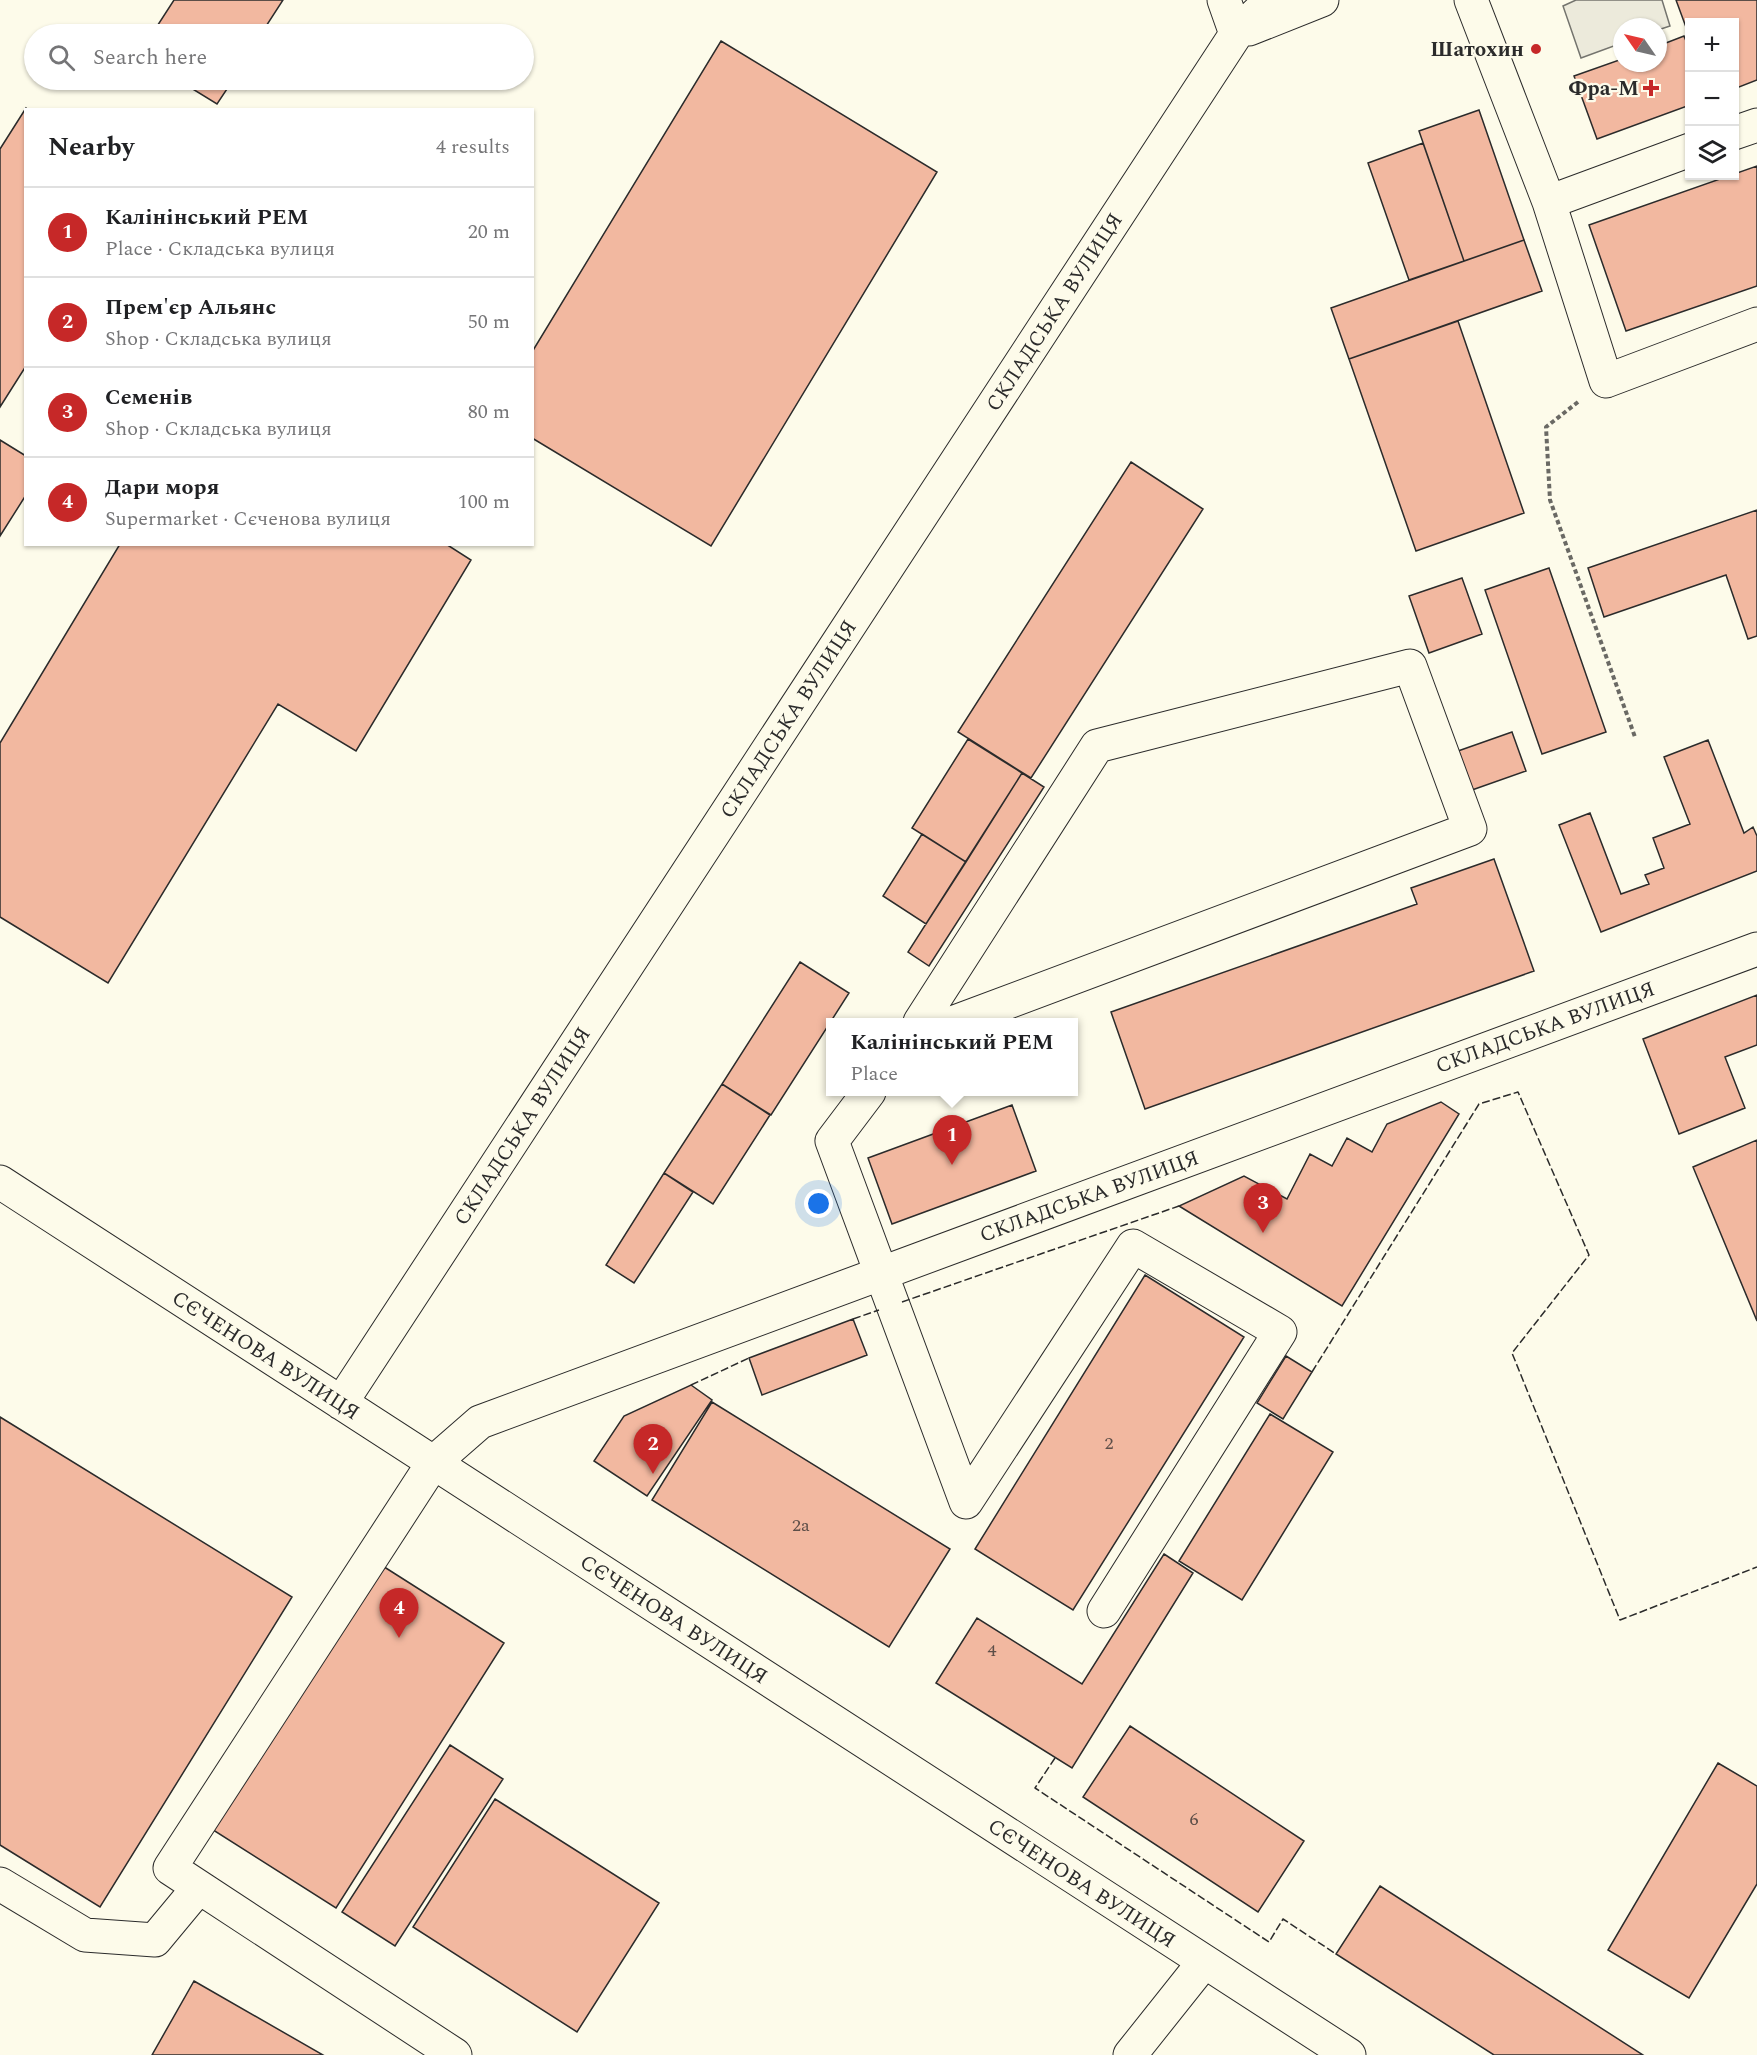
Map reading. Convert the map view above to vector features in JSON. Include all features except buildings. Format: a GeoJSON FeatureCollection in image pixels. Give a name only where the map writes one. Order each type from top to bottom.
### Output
{"type":"FeatureCollection","features":[{"type":"Feature","properties":{"kind":"street"},"geometry":{"type":"LineString","coordinates":[[1224,0],[1236,34],[1322,0]]}},
{"type":"Feature","properties":{"kind":"street","name":"СКЛАДСЬКА ВУЛИЦЯ"},"geometry":{"type":"LineString","coordinates":[[341,1403],[1236,34],[1271,0]]}},
{"type":"Feature","properties":{"kind":"street"},"geometry":{"type":"LineString","coordinates":[[1471,0],[1549,202],[1606,381],[1757,324]]}},
{"type":"Feature","properties":{"kind":"street"},"geometry":{"type":"LineString","coordinates":[[1739,131],[1757,125]]}},
{"type":"Feature","properties":{"kind":"street"},"geometry":{"type":"LineString","coordinates":[[1549,202],[1685,151]]}},
{"type":"Feature","properties":{"kind":"street"},"geometry":{"type":"LineString","coordinates":[[923,1018],[1097,746],[1410,666],[1470,830],[968,1018]]}},
{"type":"Feature","properties":{"kind":"street","name":"СКЛАДСЬКА ВУЛИЦЯ"},"geometry":{"type":"LineString","coordinates":[[199,1887],[170,1868],[433,1463],[480,1422],[1757,949]]}},
{"type":"Feature","properties":{"kind":"street"},"geometry":{"type":"LineString","coordinates":[[866,1096],[832,1141],[879,1273],[966,1502],[1133,1246],[1280,1332],[1104,1611]]}},
{"type":"Feature","properties":{"kind":"street","name":"СЄЧЕНОВА ВУЛИЦЯ"},"geometry":{"type":"LineString","coordinates":[[0,1182],[1349,2055]]}},
{"type":"Feature","properties":{"kind":"street"},"geometry":{"type":"LineString","coordinates":[[0,1884],[85,1935],[155,1940],[199,1887],[455,2055]]}},
{"type":"Feature","properties":{"kind":"street"},"geometry":{"type":"LineString","coordinates":[[1130,2055],[1204,1962]]}},
{"type":"Feature","properties":{"kind":"path"},"geometry":{"type":"LineString","coordinates":[[1606,381],[1546,427],[1550,500],[1635,737]]}},
{"type":"Feature","properties":{"kind":"shaded area"},"geometry":{"type":"Polygon","coordinates":[[[1576,0],[1662,0],[1670,26],[1667,27],[1667,18],[1613,18],[1613,46],[1581,58],[1563,6],[1576,0]]]}},
{"type":"Feature","properties":{"kind":"fence"},"geometry":{"type":"LineString","coordinates":[[1312,1372],[1479,1104],[1518,1092],[1589,1255],[1512,1353],[1620,1620],[1757,1567]]}},
{"type":"Feature","properties":{"kind":"fence"},"geometry":{"type":"LineString","coordinates":[[902,1302],[1179,1206]]}},
{"type":"Feature","properties":{"kind":"fence"},"geometry":{"type":"LineString","coordinates":[[853,1319],[879,1310]]}},
{"type":"Feature","properties":{"kind":"fence"},"geometry":{"type":"LineString","coordinates":[[691,1385],[749,1358]]}},
{"type":"Feature","properties":{"kind":"fence"},"geometry":{"type":"LineString","coordinates":[[1055,1758],[1035,1788],[1269,1942],[1283,1919],[1336,1954]]}},
{"type":"Feature","properties":{"kind":"place","name":"Шатохин"},"geometry":{"type":"Point","coordinates":[1536,49]}},
{"type":"Feature","properties":{"kind":"place","name":"Фра-М"},"geometry":{"type":"Point","coordinates":[1651,88]}},
{"type":"Feature","properties":{"kind":"place","name":"Калінінський РЕМ"},"geometry":{"type":"Point","coordinates":[952,1165]}},
{"type":"Feature","properties":{"kind":"place","name":"Семенів"},"geometry":{"type":"Point","coordinates":[1263,1233]}},
{"type":"Feature","properties":{"kind":"place","name":"Прем'єр Альянс"},"geometry":{"type":"Point","coordinates":[653,1474]}},
{"type":"Feature","properties":{"kind":"place","name":"Дари моря"},"geometry":{"type":"Point","coordinates":[399,1638]}}]}
